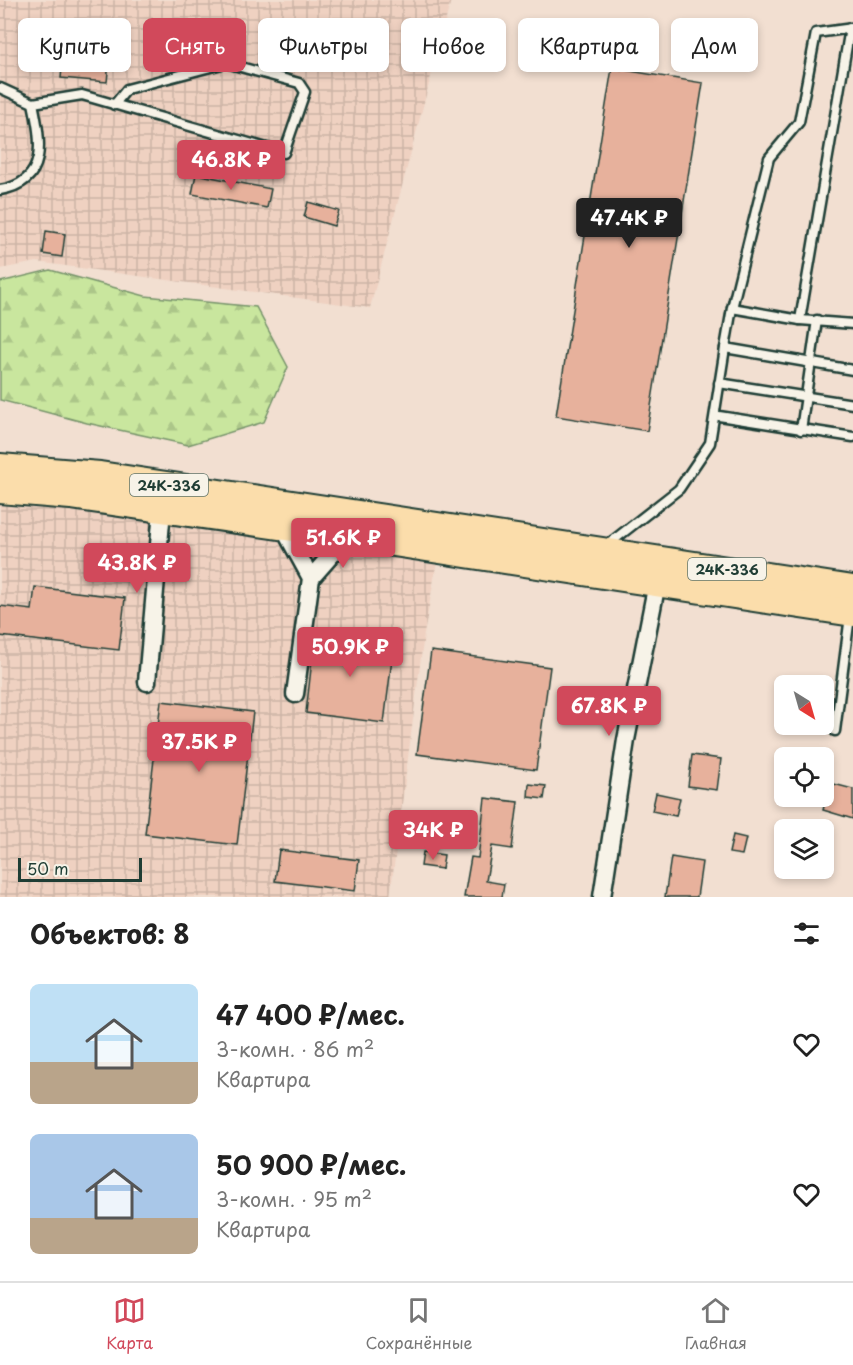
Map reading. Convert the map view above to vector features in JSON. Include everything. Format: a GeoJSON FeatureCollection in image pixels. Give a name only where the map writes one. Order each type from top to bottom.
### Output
{"type":"FeatureCollection","features":[{"type":"Feature","properties":{"kind":"main road","name":"24К-336"},"geometry":{"type":"LineString","coordinates":[[0,467],[100,475],[600,550],[852,605]]}},
{"type":"Feature","properties":{"kind":"main road","name":"24К-336"},"geometry":{"type":"LineString","coordinates":[[0,490],[71,496],[657,583],[852,605]]}},
{"type":"Feature","properties":{"kind":"street"},"geometry":{"type":"LineString","coordinates":[[147,682],[162,510]]}},
{"type":"Feature","properties":{"kind":"street"},"geometry":{"type":"LineString","coordinates":[[283,527],[311,578]]}},
{"type":"Feature","properties":{"kind":"street"},"geometry":{"type":"LineString","coordinates":[[295,694],[311,578],[348,536]]}},
{"type":"Feature","properties":{"kind":"street"},"geometry":{"type":"LineString","coordinates":[[602,897],[626,740],[657,583]]}},
{"type":"Feature","properties":{"kind":"lane"},"geometry":{"type":"LineString","coordinates":[[600,550],[679,489],[710,443],[732,308],[769,158],[799,122],[816,33],[851,28],[800,320]]}},
{"type":"Feature","properties":{"kind":"lane"},"geometry":{"type":"LineString","coordinates":[[0,88],[33,103],[82,95],[114,105],[284,153],[305,92],[299,83],[226,63],[127,89],[114,105]]}},
{"type":"Feature","properties":{"kind":"lane"},"geometry":{"type":"LineString","coordinates":[[0,190],[18,187],[37,167],[39,133],[33,103]]}},
{"type":"Feature","properties":{"kind":"lane"},"geometry":{"type":"LineString","coordinates":[[732,308],[800,320],[853,324]]}},
{"type":"Feature","properties":{"kind":"lane"},"geometry":{"type":"LineString","coordinates":[[801,430],[817,320]]}},
{"type":"Feature","properties":{"kind":"lane"},"geometry":{"type":"LineString","coordinates":[[725,348],[853,370]]}},
{"type":"Feature","properties":{"kind":"lane"},"geometry":{"type":"LineString","coordinates":[[719,383],[853,404]]}},
{"type":"Feature","properties":{"kind":"lane"},"geometry":{"type":"LineString","coordinates":[[719,416],[853,437]]}},
{"type":"Feature","properties":{"kind":"lane"},"geometry":{"type":"LineString","coordinates":[[835,731],[852,605]]}},
{"type":"Feature","properties":{"kind":"shaded area"},"geometry":{"type":"Polygon","coordinates":[[[0,0],[451,0],[446,18],[401,18],[401,72],[432,72],[370,308],[37,262],[0,269],[0,0]]]}},
{"type":"Feature","properties":{"kind":"shaded area"},"geometry":{"type":"Polygon","coordinates":[[[0,501],[105,509],[437,562],[424,634],[390,897],[0,897],[0,501]]]}},
{"type":"Feature","properties":{"kind":"green space"},"geometry":{"type":"Polygon","coordinates":[[[50,270],[145,296],[256,307],[288,367],[264,422],[188,445],[87,423],[0,400],[0,282],[50,270]]]}},
{"type":"Feature","properties":{"kind":"building"},"geometry":{"type":"Polygon","coordinates":[[[62,72],[108,72],[107,82],[61,78],[62,72]]]}},
{"type":"Feature","properties":{"kind":"building"},"geometry":{"type":"Polygon","coordinates":[[[611,72],[636,72],[703,83],[647,431],[556,416],[611,72]]]}},
{"type":"Feature","properties":{"kind":"building"},"geometry":{"type":"Polygon","coordinates":[[[196,174],[271,189],[267,208],[192,194],[196,174]]]}},
{"type":"Feature","properties":{"kind":"building"},"geometry":{"type":"Polygon","coordinates":[[[308,202],[339,211],[334,226],[304,217],[308,202]]]}},
{"type":"Feature","properties":{"kind":"building"},"geometry":{"type":"Polygon","coordinates":[[[46,231],[65,234],[62,257],[43,254],[46,231]]]}},
{"type":"Feature","properties":{"kind":"building"},"geometry":{"type":"Polygon","coordinates":[[[35,587],[125,598],[119,650],[0,636],[0,606],[32,610],[35,587]]]}},
{"type":"Feature","properties":{"kind":"building"},"geometry":{"type":"Polygon","coordinates":[[[315,633],[394,643],[384,723],[306,713],[315,633]]]}},
{"type":"Feature","properties":{"kind":"building"},"geometry":{"type":"Polygon","coordinates":[[[431,651],[550,667],[536,770],[417,754],[431,651]]]}},
{"type":"Feature","properties":{"kind":"building"},"geometry":{"type":"Polygon","coordinates":[[[161,701],[253,712],[237,845],[145,834],[161,701]]]}},
{"type":"Feature","properties":{"kind":"building"},"geometry":{"type":"Polygon","coordinates":[[[692,755],[721,759],[717,790],[688,786],[692,755]]]}},
{"type":"Feature","properties":{"kind":"building"},"geometry":{"type":"Polygon","coordinates":[[[529,784],[546,786],[544,799],[528,797],[529,784]]]}},
{"type":"Feature","properties":{"kind":"building"},"geometry":{"type":"Polygon","coordinates":[[[834,784],[853,789],[853,819],[823,810],[824,807],[834,807],[834,784]]]}},
{"type":"Feature","properties":{"kind":"building"},"geometry":{"type":"Polygon","coordinates":[[[656,793],[680,798],[676,816],[652,811],[656,793]]]}},
{"type":"Feature","properties":{"kind":"building"},"geometry":{"type":"Polygon","coordinates":[[[485,798],[518,802],[512,849],[492,846],[486,881],[504,884],[502,897],[464,897],[471,857],[478,858],[485,798]]]}},
{"type":"Feature","properties":{"kind":"building"},"geometry":{"type":"Polygon","coordinates":[[[733,835],[746,838],[742,855],[729,853],[733,835]]]}},
{"type":"Feature","properties":{"kind":"building"},"geometry":{"type":"Polygon","coordinates":[[[279,850],[359,860],[355,891],[275,881],[279,850]]]}},
{"type":"Feature","properties":{"kind":"building"},"geometry":{"type":"Polygon","coordinates":[[[423,852],[444,855],[442,869],[421,866],[423,852]]]}},
{"type":"Feature","properties":{"kind":"building"},"geometry":{"type":"Polygon","coordinates":[[[671,857],[702,862],[697,897],[665,897],[671,857]]]}}]}
